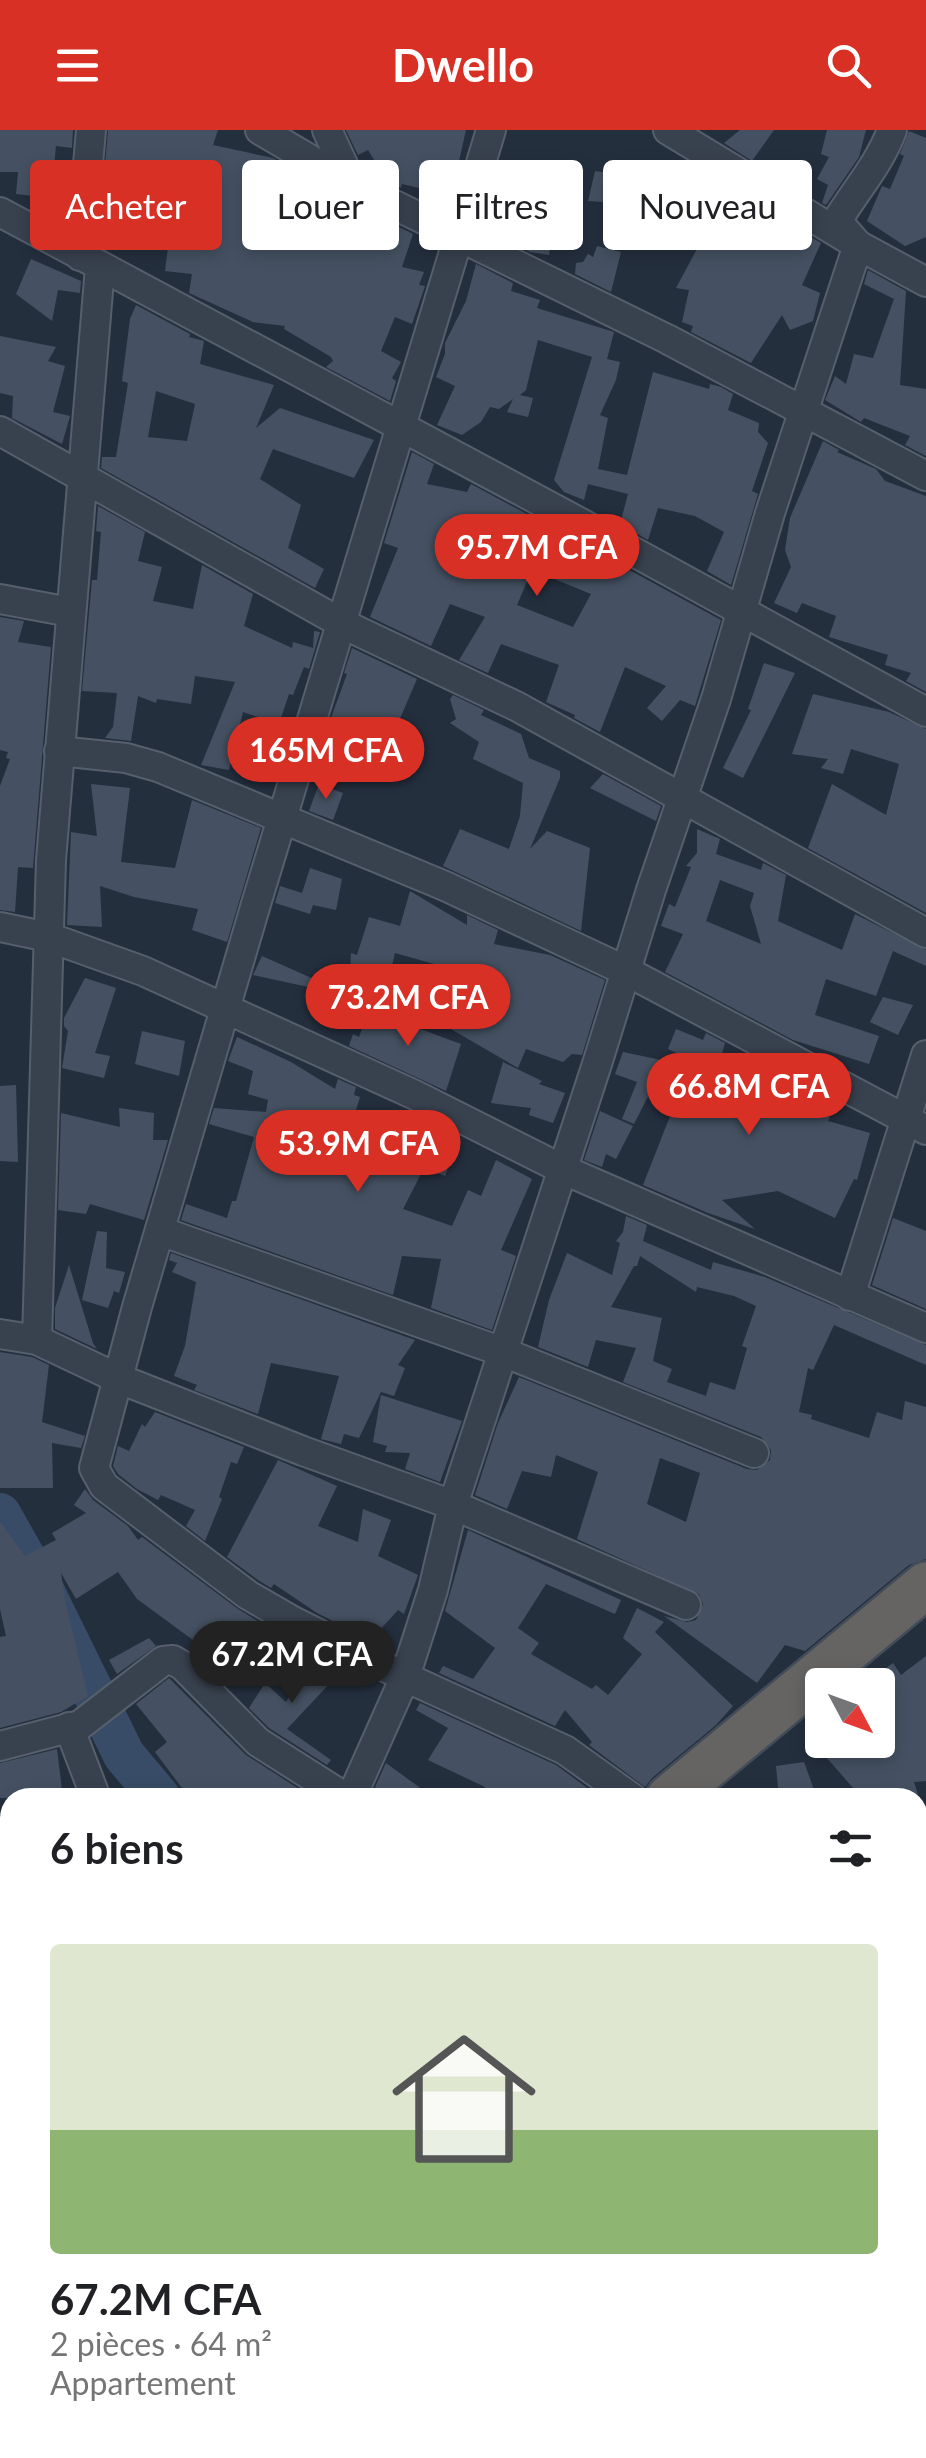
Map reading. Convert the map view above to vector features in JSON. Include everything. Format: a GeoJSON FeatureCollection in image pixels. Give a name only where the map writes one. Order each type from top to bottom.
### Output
{"type":"FeatureCollection","features":[{"type":"Feature","properties":{"kind":"highway"},"geometry":{"type":"LineString","coordinates":[[681,1788],[926,1585]]}},
{"type":"Feature","properties":{"kind":"street"},"geometry":{"type":"LineString","coordinates":[[36,1340],[48,936],[81,476],[92,130]]}},
{"type":"Feature","properties":{"kind":"street"},"geometry":{"type":"LineString","coordinates":[[260,130],[311,160]]}},
{"type":"Feature","properties":{"kind":"street"},"geometry":{"type":"LineString","coordinates":[[327,130],[341,160]]}},
{"type":"Feature","properties":{"kind":"street"},"geometry":{"type":"LineString","coordinates":[[482,160],[491,130]]}},
{"type":"Feature","properties":{"kind":"street"},"geometry":{"type":"LineString","coordinates":[[668,130],[926,282]]}},
{"type":"Feature","properties":{"kind":"street"},"geometry":{"type":"LineString","coordinates":[[858,245],[837,221],[885,150],[892,130]]}},
{"type":"Feature","properties":{"kind":"street"},"geometry":{"type":"LineString","coordinates":[[0,212],[926,712]]}},
{"type":"Feature","properties":{"kind":"street"},"geometry":{"type":"LineString","coordinates":[[354,1788],[406,1677],[433,1590],[453,1505],[858,245]]}},
{"type":"Feature","properties":{"kind":"street"},"geometry":{"type":"LineString","coordinates":[[454,250],[94,1460],[96,1477],[104,1486],[248,1594],[294,1622],[565,1750],[618,1788]]}},
{"type":"Feature","properties":{"kind":"street"},"geometry":{"type":"LineString","coordinates":[[482,250],[668,340],[926,476]]}},
{"type":"Feature","properties":{"kind":"street"},"geometry":{"type":"LineString","coordinates":[[0,430],[342,624],[516,706],[926,933]]}},
{"type":"Feature","properties":{"kind":"street"},"geometry":{"type":"LineString","coordinates":[[0,599],[70,612]]}},
{"type":"Feature","properties":{"kind":"street"},"geometry":{"type":"LineString","coordinates":[[59,751],[126,758],[158,768],[444,886],[626,971],[916,1125]]}},
{"type":"Feature","properties":{"kind":"street"},"geometry":{"type":"LineString","coordinates":[[0,927],[48,936],[143,971],[416,1095],[562,1169],[926,1328]]}},
{"type":"Feature","properties":{"kind":"street"},"geometry":{"type":"LineString","coordinates":[[850,1296],[916,1125],[926,1055]]}},
{"type":"Feature","properties":{"kind":"street"},"geometry":{"type":"LineString","coordinates":[[160,1231],[503,1352],[754,1452]]}},
{"type":"Feature","properties":{"kind":"street"},"geometry":{"type":"LineString","coordinates":[[0,1334],[36,1340],[117,1378],[453,1505],[686,1605]]}},
{"type":"Feature","properties":{"kind":"street"},"geometry":{"type":"LineString","coordinates":[[0,1746],[80,1725],[164,1661],[173,1660],[258,1742],[333,1788]]}},
{"type":"Feature","properties":{"kind":"street"},"geometry":{"type":"LineString","coordinates":[[69,1727],[92,1788]]}},
{"type":"Feature","properties":{"kind":"building"},"geometry":{"type":"Polygon","coordinates":[[[0,130],[73,130],[72,148],[56,146],[55,160],[30,160],[30,196],[16,194],[18,172],[0,172],[0,130]]]}},
{"type":"Feature","properties":{"kind":"building"},"geometry":{"type":"Polygon","coordinates":[[[108,130],[218,130],[213,145],[276,160],[242,160],[242,250],[399,250],[399,227],[413,234],[402,267],[424,272],[419,285],[425,286],[412,324],[395,317],[381,351],[401,362],[392,378],[396,381],[390,401],[326,367],[333,361],[331,357],[284,329],[285,326],[253,322],[189,293],[192,274],[165,271],[168,250],[222,250],[222,160],[105,160],[108,130]]]}},
{"type":"Feature","properties":{"kind":"building"},"geometry":{"type":"Polygon","coordinates":[[[346,130],[466,130],[459,160],[419,160],[419,188],[402,184],[399,187],[399,160],[374,160],[368,150],[358,155],[346,130]]]}},
{"type":"Feature","properties":{"kind":"building"},"geometry":{"type":"Polygon","coordinates":[[[740,130],[774,130],[753,160],[724,143],[740,130]]]}},
{"type":"Feature","properties":{"kind":"building"},"geometry":{"type":"Polygon","coordinates":[[[827,130],[866,130],[859,157],[826,205],[822,203],[828,185],[817,179],[829,157],[821,154],[827,130]]]}},
{"type":"Feature","properties":{"kind":"building"},"geometry":{"type":"Polygon","coordinates":[[[909,131],[926,138],[926,237],[905,246],[867,221],[882,186],[890,189],[904,156],[900,154],[909,131]]]}},
{"type":"Feature","properties":{"kind":"building"},"geometry":{"type":"Polygon","coordinates":[[[595,171],[603,172],[603,202],[588,201],[595,171]]]}},
{"type":"Feature","properties":{"kind":"building"},"geometry":{"type":"Polygon","coordinates":[[[812,238],[821,243],[802,285],[820,293],[813,321],[790,330],[782,315],[751,363],[691,332],[693,326],[682,322],[689,290],[676,288],[696,250],[812,250],[812,238]]]}},
{"type":"Feature","properties":{"kind":"building"},"geometry":{"type":"Polygon","coordinates":[[[597,246],[621,252],[611,292],[575,274],[576,263],[583,262],[588,254],[593,257],[597,246]]]}},
{"type":"Feature","properties":{"kind":"building"},"geometry":{"type":"Polygon","coordinates":[[[526,250],[550,250],[549,255],[526,250]]]}},
{"type":"Feature","properties":{"kind":"building"},"geometry":{"type":"Polygon","coordinates":[[[31,259],[81,281],[80,293],[58,290],[52,321],[16,294],[31,259]]]}},
{"type":"Feature","properties":{"kind":"building"},"geometry":{"type":"Polygon","coordinates":[[[476,264],[513,283],[511,291],[540,300],[537,308],[614,332],[607,359],[620,362],[600,415],[608,418],[598,469],[627,475],[653,372],[709,389],[710,384],[721,387],[733,394],[728,410],[759,423],[758,432],[768,443],[752,491],[758,494],[731,585],[707,571],[724,532],[695,516],[658,508],[648,540],[620,524],[628,494],[588,484],[584,500],[564,492],[554,480],[592,357],[538,340],[526,390],[520,395],[533,398],[528,417],[507,412],[513,399],[499,409],[490,407],[481,422],[462,435],[437,425],[455,386],[436,377],[476,264]]]}},
{"type":"Feature","properties":{"kind":"building"},"geometry":{"type":"Polygon","coordinates":[[[868,270],[906,291],[900,385],[926,389],[926,456],[905,445],[910,436],[864,418],[861,422],[825,400],[835,376],[846,384],[854,354],[873,358],[894,299],[864,284],[868,270]]]}},
{"type":"Feature","properties":{"kind":"building"},"geometry":{"type":"Polygon","coordinates":[[[136,305],[190,334],[189,337],[204,341],[200,364],[274,385],[256,428],[280,408],[374,440],[354,478],[273,449],[260,479],[301,505],[288,548],[324,569],[315,588],[101,468],[102,457],[116,457],[128,383],[122,381],[130,319],[136,305]],[[156,391],[148,437],[187,441],[195,404],[156,391]]]}},
{"type":"Feature","properties":{"kind":"building"},"geometry":{"type":"Polygon","coordinates":[[[0,336],[56,347],[48,361],[65,366],[53,412],[70,416],[62,444],[12,418],[13,396],[0,393],[0,336]]]}},
{"type":"Feature","properties":{"kind":"building"},"geometry":{"type":"Polygon","coordinates":[[[823,441],[837,452],[876,469],[885,481],[926,496],[926,692],[906,681],[911,673],[885,665],[888,655],[829,637],[836,616],[802,603],[797,613],[774,603],[791,567],[785,550],[790,518],[823,441]]]}},
{"type":"Feature","properties":{"kind":"building"},"geometry":{"type":"Polygon","coordinates":[[[412,452],[434,464],[427,484],[467,492],[471,484],[551,527],[547,538],[600,554],[721,620],[695,706],[680,700],[662,721],[647,708],[666,686],[625,667],[600,732],[546,702],[559,665],[501,644],[488,673],[459,660],[485,617],[450,604],[431,646],[370,617],[398,548],[384,543],[412,452]],[[532,570],[517,605],[573,627],[591,594],[532,570]]]}},
{"type":"Feature","properties":{"kind":"building"},"geometry":{"type":"Polygon","coordinates":[[[98,506],[145,532],[138,561],[162,567],[153,601],[193,609],[202,565],[253,594],[244,626],[292,648],[293,642],[313,648],[314,631],[320,632],[309,669],[304,667],[293,695],[289,694],[279,724],[243,712],[229,770],[201,765],[235,682],[195,676],[191,704],[157,699],[156,703],[138,696],[131,741],[105,738],[113,727],[117,693],[82,691],[92,580],[97,580],[101,532],[96,531],[98,506]]]}},
{"type":"Feature","properties":{"kind":"building"},"geometry":{"type":"Polygon","coordinates":[[[0,617],[24,621],[18,642],[51,647],[33,868],[18,867],[15,912],[0,910],[0,786],[10,759],[6,758],[8,752],[0,750],[0,617]]]}},
{"type":"Feature","properties":{"kind":"building"},"geometry":{"type":"Polygon","coordinates":[[[352,648],[417,679],[389,744],[328,726],[352,648]]]}},
{"type":"Feature","properties":{"kind":"building"},"geometry":{"type":"Polygon","coordinates":[[[764,663],[795,673],[743,778],[723,768],[751,710],[748,709],[764,663]]]}},
{"type":"Feature","properties":{"kind":"building"},"geometry":{"type":"Polygon","coordinates":[[[813,694],[889,712],[926,729],[926,913],[808,848],[832,784],[886,815],[899,764],[851,749],[843,774],[821,768],[828,759],[792,754],[813,694]]]}},
{"type":"Feature","properties":{"kind":"building"},"geometry":{"type":"Polygon","coordinates":[[[453,695],[484,710],[481,715],[521,734],[529,758],[560,771],[530,849],[547,831],[590,848],[581,931],[443,866],[460,829],[509,849],[520,816],[523,783],[473,759],[479,742],[450,723],[456,719],[450,699],[453,695]]]}},
{"type":"Feature","properties":{"kind":"building"},"geometry":{"type":"Polygon","coordinates":[[[603,774],[661,806],[656,821],[590,788],[603,774]]]}},
{"type":"Feature","properties":{"kind":"building"},"geometry":{"type":"Polygon","coordinates":[[[91,784],[130,788],[121,862],[175,868],[192,800],[261,828],[227,942],[192,930],[198,909],[100,886],[102,927],[67,925],[71,832],[97,836],[91,784]]]}},
{"type":"Feature","properties":{"kind":"building"},"geometry":{"type":"Polygon","coordinates":[[[319,784],[343,793],[333,820],[309,811],[319,784]]]}},
{"type":"Feature","properties":{"kind":"building"},"geometry":{"type":"Polygon","coordinates":[[[697,829],[720,839],[716,854],[761,870],[763,863],[786,875],[778,921],[842,950],[855,914],[926,950],[926,966],[893,951],[876,996],[826,979],[815,1015],[879,1036],[869,1064],[793,1040],[665,972],[683,934],[661,926],[669,904],[675,907],[691,867],[686,866],[697,853],[697,829]],[[720,880],[706,921],[761,944],[750,906],[754,893],[720,880]]]}},
{"type":"Feature","properties":{"kind":"building"},"geometry":{"type":"Polygon","coordinates":[[[310,868],[342,879],[336,910],[313,905],[310,914],[275,903],[280,886],[302,893],[310,868]]]}},
{"type":"Feature","properties":{"kind":"building"},"geometry":{"type":"Polygon","coordinates":[[[410,891],[467,925],[467,915],[498,930],[494,944],[550,955],[605,980],[582,1055],[572,1054],[563,1062],[526,1049],[518,1068],[449,1028],[458,1002],[432,991],[441,966],[395,953],[383,1003],[338,993],[350,972],[351,953],[357,955],[369,917],[400,926],[410,891]]]}},
{"type":"Feature","properties":{"kind":"building"},"geometry":{"type":"Polygon","coordinates":[[[262,956],[316,980],[313,988],[253,975],[262,956]]]}},
{"type":"Feature","properties":{"kind":"building"},"geometry":{"type":"Polygon","coordinates":[[[85,978],[116,988],[95,1053],[110,1056],[104,1078],[62,1068],[68,1031],[64,1018],[85,978]]]}},
{"type":"Feature","properties":{"kind":"building"},"geometry":{"type":"Polygon","coordinates":[[[883,997],[913,1005],[898,1035],[870,1022],[883,997]]]}},
{"type":"Feature","properties":{"kind":"building"},"geometry":{"type":"Polygon","coordinates":[[[369,1010],[461,1044],[446,1091],[349,1046],[353,1034],[359,1037],[369,1010]]]}},
{"type":"Feature","properties":{"kind":"building"},"geometry":{"type":"Polygon","coordinates":[[[676,1029],[703,1040],[706,1033],[725,1043],[721,1057],[750,1068],[757,1060],[779,1072],[776,1080],[802,1090],[799,1096],[818,1103],[814,1113],[870,1133],[857,1180],[854,1179],[835,1218],[778,1191],[722,1200],[755,1229],[643,1185],[692,1060],[668,1049],[676,1029]]]}},
{"type":"Feature","properties":{"kind":"building"},"geometry":{"type":"Polygon","coordinates":[[[142,1031],[185,1041],[179,1076],[135,1064],[142,1031]]]}},
{"type":"Feature","properties":{"kind":"building"},"geometry":{"type":"Polygon","coordinates":[[[237,1037],[291,1062],[335,1089],[338,1079],[356,1087],[354,1095],[360,1097],[346,1143],[411,1158],[420,1133],[434,1138],[439,1126],[460,1137],[445,1176],[424,1168],[403,1209],[452,1226],[468,1190],[481,1196],[496,1160],[532,1179],[501,1250],[516,1256],[492,1330],[431,1308],[441,1259],[402,1256],[393,1295],[181,1220],[186,1204],[227,1218],[232,1201],[236,1201],[254,1137],[209,1124],[214,1108],[266,1112],[268,1100],[248,1094],[253,1071],[228,1061],[237,1037]]]}},
{"type":"Feature","properties":{"kind":"building"},"geometry":{"type":"Polygon","coordinates":[[[623,1052],[666,1061],[634,1124],[622,1119],[637,1082],[615,1074],[623,1052]]]}},
{"type":"Feature","properties":{"kind":"building"},"geometry":{"type":"Polygon","coordinates":[[[503,1062],[542,1081],[539,1084],[565,1093],[553,1123],[529,1115],[531,1108],[491,1103],[503,1062]]]}},
{"type":"Feature","properties":{"kind":"building"},"geometry":{"type":"Polygon","coordinates":[[[16,1085],[18,1162],[0,1161],[0,1086],[16,1085]]]}},
{"type":"Feature","properties":{"kind":"building"},"geometry":{"type":"Polygon","coordinates":[[[119,1108],[154,1113],[153,1140],[168,1140],[144,1220],[90,1204],[86,1214],[58,1210],[61,1113],[120,1127],[119,1108]]]}},
{"type":"Feature","properties":{"kind":"building"},"geometry":{"type":"Polygon","coordinates":[[[600,1111],[633,1126],[616,1159],[606,1154],[602,1167],[584,1160],[600,1111]]]}},
{"type":"Feature","properties":{"kind":"building"},"geometry":{"type":"Polygon","coordinates":[[[626,1216],[647,1225],[643,1241],[711,1270],[713,1262],[765,1277],[926,1345],[926,1365],[834,1325],[813,1370],[808,1368],[799,1412],[869,1438],[877,1412],[902,1420],[905,1401],[926,1407],[926,1559],[909,1565],[805,1651],[785,1645],[757,1683],[664,1616],[687,1622],[696,1620],[703,1604],[699,1594],[577,1539],[598,1472],[556,1455],[551,1477],[522,1471],[507,1509],[475,1495],[498,1423],[519,1377],[747,1469],[757,1470],[770,1460],[771,1450],[761,1437],[623,1382],[636,1348],[596,1340],[588,1367],[538,1347],[549,1300],[567,1253],[612,1275],[620,1243],[616,1241],[623,1232],[626,1216]],[[640,1256],[611,1307],[662,1318],[653,1361],[672,1369],[667,1382],[706,1396],[710,1382],[735,1390],[747,1348],[742,1346],[756,1306],[697,1287],[696,1292],[640,1256]],[[660,1458],[647,1504],[686,1522],[700,1473],[660,1458]]]}},
{"type":"Feature","properties":{"kind":"building"},"geometry":{"type":"Polygon","coordinates":[[[893,1218],[926,1231],[926,1309],[872,1285],[893,1218]]]}},
{"type":"Feature","properties":{"kind":"building"},"geometry":{"type":"Polygon","coordinates":[[[97,1231],[107,1232],[106,1268],[125,1272],[119,1293],[114,1291],[108,1308],[82,1300],[97,1231]]]}},
{"type":"Feature","properties":{"kind":"building"},"geometry":{"type":"Polygon","coordinates":[[[171,1253],[415,1340],[398,1365],[405,1368],[394,1396],[381,1392],[359,1438],[344,1434],[341,1444],[321,1439],[339,1376],[271,1363],[258,1414],[194,1390],[197,1385],[174,1376],[185,1346],[196,1282],[172,1272],[177,1263],[169,1260],[171,1253]]]}},
{"type":"Feature","properties":{"kind":"building"},"geometry":{"type":"Polygon","coordinates":[[[69,1265],[97,1349],[55,1329],[55,1308],[69,1265]]]}},
{"type":"Feature","properties":{"kind":"building"},"geometry":{"type":"Polygon","coordinates":[[[0,1352],[32,1357],[49,1365],[42,1422],[85,1436],[81,1448],[52,1443],[53,1488],[0,1488],[0,1352]]]}},
{"type":"Feature","properties":{"kind":"building"},"geometry":{"type":"Polygon","coordinates":[[[381,1395],[462,1421],[440,1482],[405,1469],[410,1453],[385,1452],[387,1446],[373,1442],[381,1395]]]}},
{"type":"Feature","properties":{"kind":"building"},"geometry":{"type":"Polygon","coordinates":[[[155,1412],[244,1447],[237,1464],[231,1462],[219,1497],[222,1499],[205,1541],[186,1526],[195,1510],[161,1495],[158,1500],[137,1489],[113,1466],[118,1446],[129,1451],[142,1424],[145,1427],[155,1412]]]}},
{"type":"Feature","properties":{"kind":"building"},"geometry":{"type":"Polygon","coordinates":[[[278,1460],[337,1486],[318,1526],[358,1542],[363,1509],[391,1520],[378,1556],[418,1575],[404,1614],[398,1610],[377,1633],[357,1625],[354,1632],[274,1584],[271,1588],[227,1557],[278,1460]]]}},
{"type":"Feature","properties":{"kind":"building"},"geometry":{"type":"Polygon","coordinates":[[[85,1489],[93,1500],[128,1526],[138,1540],[142,1537],[271,1629],[238,1673],[137,1599],[118,1572],[76,1599],[61,1573],[88,1696],[61,1712],[0,1728],[0,1637],[6,1636],[0,1609],[0,1522],[25,1556],[56,1540],[52,1533],[86,1513],[74,1505],[85,1489]]]}},
{"type":"Feature","properties":{"kind":"building"},"geometry":{"type":"Polygon","coordinates":[[[468,1530],[621,1600],[615,1614],[546,1584],[518,1628],[539,1643],[531,1654],[592,1689],[596,1685],[608,1695],[642,1654],[623,1638],[637,1608],[664,1622],[655,1632],[733,1706],[645,1787],[589,1745],[592,1742],[565,1710],[555,1726],[439,1673],[443,1666],[473,1679],[495,1648],[445,1611],[468,1530]]]}},
{"type":"Feature","properties":{"kind":"building"},"geometry":{"type":"Polygon","coordinates":[[[149,1638],[156,1646],[117,1674],[109,1660],[149,1638]]]}},
{"type":"Feature","properties":{"kind":"building"},"geometry":{"type":"Polygon","coordinates":[[[926,1656],[926,1781],[914,1782],[916,1788],[853,1788],[827,1758],[895,1758],[895,1668],[886,1668],[893,1663],[901,1675],[926,1656]]]}},
{"type":"Feature","properties":{"kind":"building"},"geometry":{"type":"Polygon","coordinates":[[[310,1659],[333,1680],[287,1729],[331,1760],[327,1765],[269,1728],[249,1708],[265,1683],[286,1702],[310,1659]]]}},
{"type":"Feature","properties":{"kind":"building"},"geometry":{"type":"Polygon","coordinates":[[[169,1678],[246,1755],[298,1788],[182,1788],[155,1752],[167,1742],[136,1704],[169,1678]]]}},
{"type":"Feature","properties":{"kind":"building"},"geometry":{"type":"Polygon","coordinates":[[[420,1703],[556,1765],[587,1788],[484,1788],[428,1760],[448,1728],[416,1710],[420,1703]]]}},
{"type":"Feature","properties":{"kind":"building"},"geometry":{"type":"Polygon","coordinates":[[[57,1749],[62,1788],[0,1788],[0,1763],[57,1749]]]}},
{"type":"Feature","properties":{"kind":"building"},"geometry":{"type":"Polygon","coordinates":[[[804,1762],[813,1788],[778,1788],[776,1766],[804,1762]]]}},
{"type":"Feature","properties":{"kind":"building"},"geometry":{"type":"Polygon","coordinates":[[[386,1763],[420,1788],[376,1788],[386,1763]]]}},
{"type":"Feature","properties":{"kind":"waterway"},"geometry":{"type":"LineString","coordinates":[[0,1514],[43,1590],[124,1755],[152,1788]]}}]}
